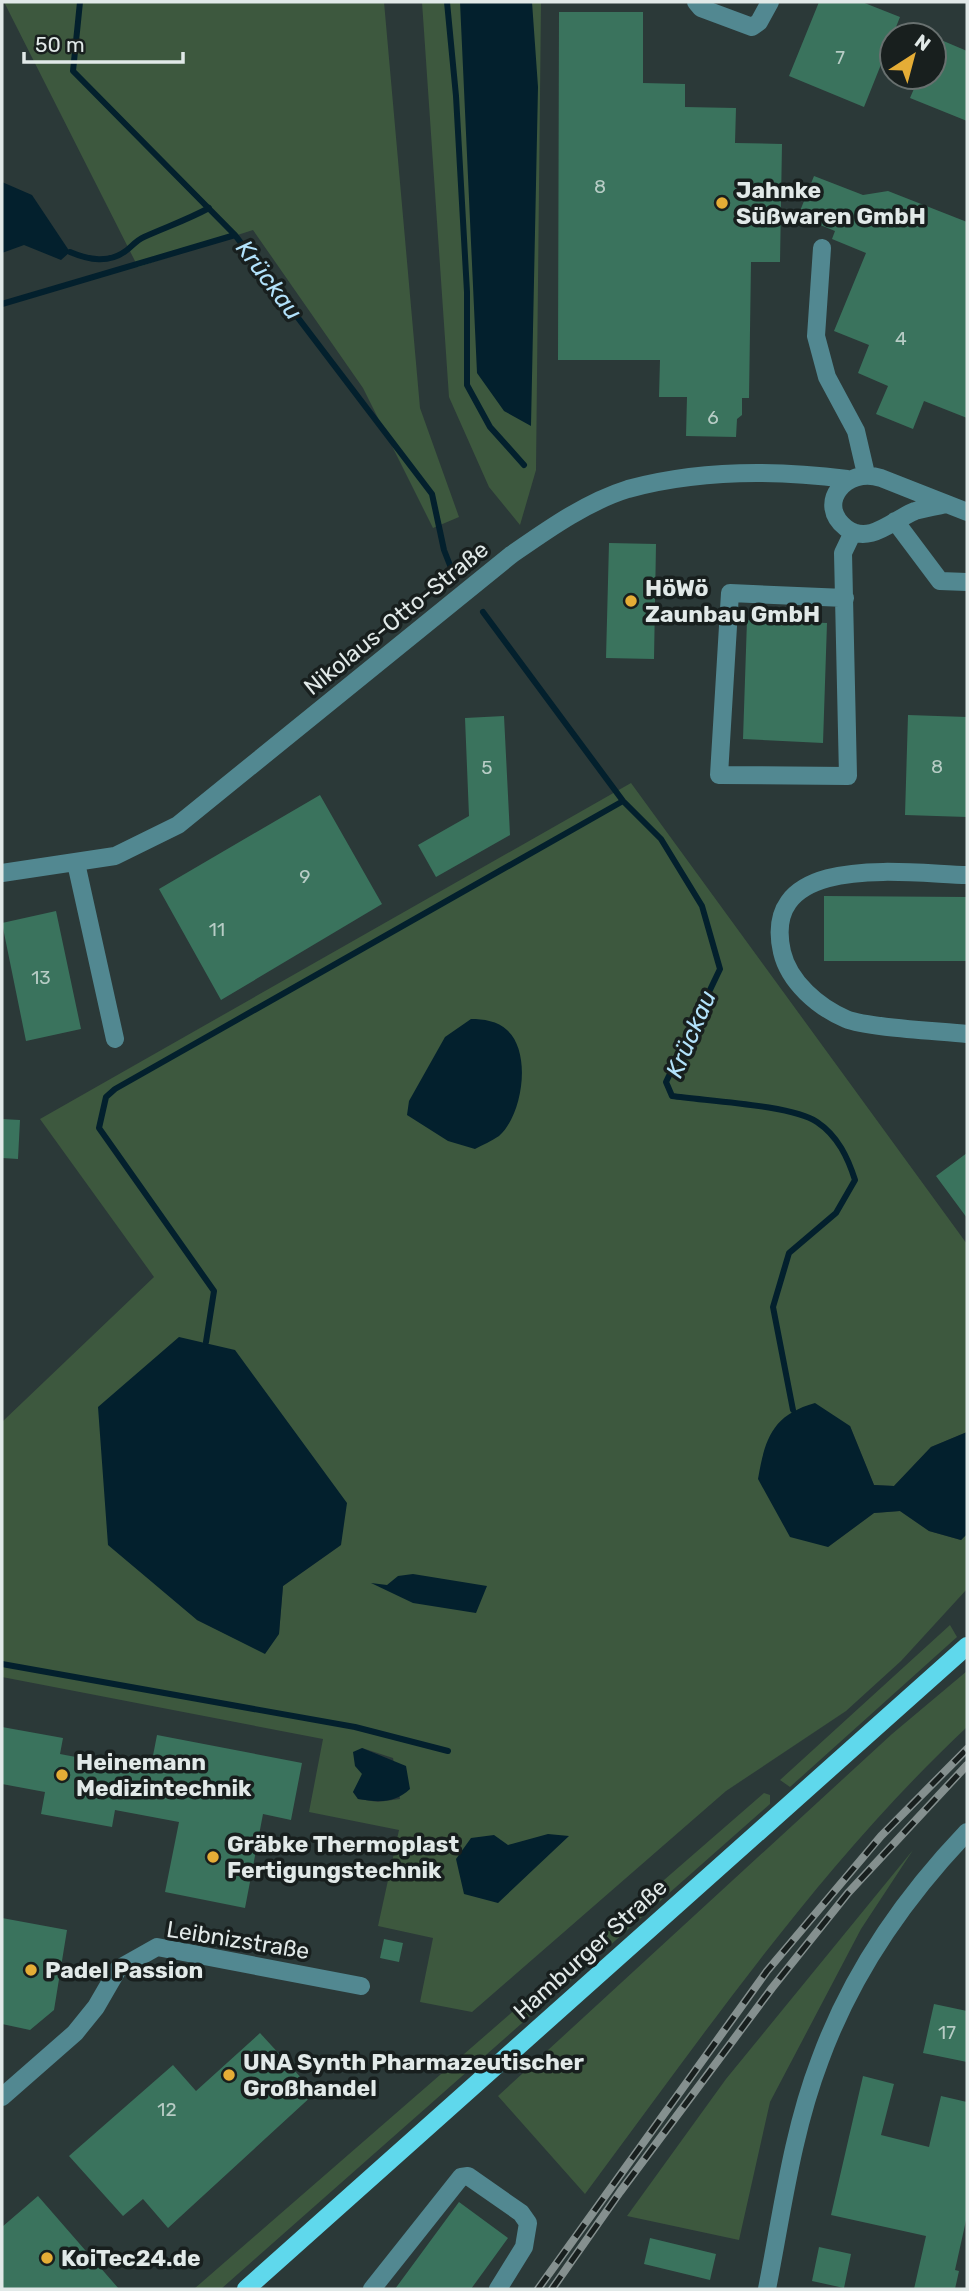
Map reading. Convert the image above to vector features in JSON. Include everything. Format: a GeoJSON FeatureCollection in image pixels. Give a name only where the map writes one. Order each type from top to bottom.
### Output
{"type":"FeatureCollection","features":[{"type":"Feature","properties":{"kind":"main road","name":"Hamburger Straße"},"geometry":{"type":"LineString","coordinates":[[246,2289],[967,1646]]}},
{"type":"Feature","properties":{"kind":"street"},"geometry":{"type":"LineString","coordinates":[[696,2],[701,8],[752,27],[765,14],[770,2]]}},
{"type":"Feature","properties":{"kind":"street"},"geometry":{"type":"LineString","coordinates":[[822,248],[816,336],[827,377],[856,431],[866,474],[967,512]]}},
{"type":"Feature","properties":{"kind":"street","name":"Nikolaus-Otto-Straße"},"geometry":{"type":"LineString","coordinates":[[2,873],[116,856],[178,825],[511,555],[559,522],[627,490],[695,478],[793,473],[847,479],[866,474]]}},
{"type":"Feature","properties":{"kind":"street"},"geometry":{"type":"LineString","coordinates":[[847,479],[840,486],[834,505],[841,523],[853,532],[867,535],[915,511],[947,504]]}},
{"type":"Feature","properties":{"kind":"street"},"geometry":{"type":"LineString","coordinates":[[895,522],[940,581],[967,582]]}},
{"type":"Feature","properties":{"kind":"street"},"geometry":{"type":"LineString","coordinates":[[845,598],[730,593],[719,775],[848,776],[845,598],[843,553],[853,532]]}},
{"type":"Feature","properties":{"kind":"street"},"geometry":{"type":"LineString","coordinates":[[76,863],[115,1039]]}},
{"type":"Feature","properties":{"kind":"street"},"geometry":{"type":"LineString","coordinates":[[967,875],[861,872],[816,880],[796,892],[782,912],[778,934],[784,962],[801,987],[821,1006],[849,1021],[967,1034]]}},
{"type":"Feature","properties":{"kind":"street"},"geometry":{"type":"LineString","coordinates":[[767,2289],[794,2149],[820,2059],[862,1973],[890,1925],[967,1832]]}},
{"type":"Feature","properties":{"kind":"street","name":"Leibnizstraße"},"geometry":{"type":"LineString","coordinates":[[2,2097],[75,2033],[96,2007],[118,1969],[157,1947],[361,1986]]}},
{"type":"Feature","properties":{"kind":"street"},"geometry":{"type":"LineString","coordinates":[[372,2289],[461,2178],[468,2176],[521,2213],[528,2223],[524,2247],[498,2289]]}},
{"type":"Feature","properties":{"kind":"green space"},"geometry":{"type":"Polygon","coordinates":[[[4,2],[384,2],[420,408],[459,517],[433,528],[363,388],[253,230],[138,267],[4,2]]]}},
{"type":"Feature","properties":{"kind":"green space"},"geometry":{"type":"Polygon","coordinates":[[[422,2],[541,2],[536,470],[520,525],[489,487],[449,397],[422,2]]]}},
{"type":"Feature","properties":{"kind":"green space"},"geometry":{"type":"Polygon","coordinates":[[[631,783],[967,1244],[967,1432],[931,1447],[894,1486],[874,1485],[850,1426],[828,1547],[874,1513],[900,1511],[929,1531],[961,1540],[967,1534],[967,1589],[901,1661],[846,1711],[726,1791],[472,2012],[420,2002],[433,1938],[378,1926],[399,1830],[309,1812],[323,1739],[2,1677],[2,1422],[154,1277],[40,1119],[631,783]],[[341,1545],[197,1620],[265,1653],[279,1633],[283,1586],[341,1545]],[[362,1748],[362,1774],[353,1792],[358,1799],[378,1802],[400,1799],[393,1758],[362,1748]],[[568,1836],[508,1845],[522,1878],[568,1836]]]}},
{"type":"Feature","properties":{"kind":"green space"},"geometry":{"type":"Polygon","coordinates":[[[950,1625],[957,1637],[790,1787],[780,1780],[950,1625]]]}},
{"type":"Feature","properties":{"kind":"green space"},"geometry":{"type":"Polygon","coordinates":[[[967,1671],[967,1727],[913,1780],[813,1893],[720,2012],[585,2194],[498,2096],[892,1734],[967,1671]]]}},
{"type":"Feature","properties":{"kind":"green space"},"geometry":{"type":"Polygon","coordinates":[[[764,1793],[770,1795],[770,1804],[221,2289],[194,2289],[764,1793]]]}},
{"type":"Feature","properties":{"kind":"green space"},"geometry":{"type":"Polygon","coordinates":[[[913,1850],[861,1929],[770,2102],[739,2240],[627,2216],[726,2079],[913,1850]]]}},
{"type":"Feature","properties":{"kind":"water"},"geometry":{"type":"Polygon","coordinates":[[[460,2],[532,2],[538,87],[531,426],[504,411],[477,373],[460,2]]]}},
{"type":"Feature","properties":{"kind":"water"},"geometry":{"type":"Polygon","coordinates":[[[2,182],[32,195],[70,252],[61,260],[24,245],[2,253],[2,182]]]}},
{"type":"Feature","properties":{"kind":"water"},"geometry":{"type":"Polygon","coordinates":[[[471,1019],[490,1021],[507,1030],[515,1040],[522,1068],[519,1099],[514,1114],[499,1136],[475,1149],[448,1141],[407,1115],[409,1101],[445,1037],[471,1019]]]}},
{"type":"Feature","properties":{"kind":"water"},"geometry":{"type":"Polygon","coordinates":[[[179,1337],[235,1350],[347,1503],[341,1545],[283,1586],[279,1634],[265,1654],[197,1620],[108,1545],[98,1407],[179,1337]]]}},
{"type":"Feature","properties":{"kind":"water"},"geometry":{"type":"Polygon","coordinates":[[[815,1403],[850,1426],[874,1485],[894,1486],[931,1447],[967,1432],[967,1534],[961,1540],[929,1531],[900,1511],[874,1513],[828,1547],[790,1537],[758,1479],[764,1452],[773,1430],[789,1414],[815,1403]]]}},
{"type":"Feature","properties":{"kind":"water"},"geometry":{"type":"Polygon","coordinates":[[[413,1574],[487,1586],[476,1613],[413,1603],[371,1583],[387,1585],[398,1576],[413,1574]]]}},
{"type":"Feature","properties":{"kind":"water"},"geometry":{"type":"Polygon","coordinates":[[[362,1748],[406,1766],[410,1789],[392,1800],[358,1799],[353,1792],[362,1774],[355,1766],[353,1752],[362,1748]]]}},
{"type":"Feature","properties":{"kind":"water"},"geometry":{"type":"Polygon","coordinates":[[[548,1834],[569,1836],[498,1903],[464,1894],[456,1859],[471,1838],[494,1835],[508,1845],[548,1834]]]}},
{"type":"Feature","properties":{"kind":"building"},"geometry":{"type":"Polygon","coordinates":[[[819,2],[862,2],[900,17],[898,21],[878,21],[878,72],[864,107],[789,76],[819,2]]]}},
{"type":"Feature","properties":{"kind":"building"},"geometry":{"type":"Polygon","coordinates":[[[559,12],[643,12],[643,83],[685,84],[685,107],[736,108],[735,143],[782,144],[780,262],[751,262],[749,398],[742,398],[742,415],[737,419],[736,437],[686,436],[687,397],[659,397],[660,360],[558,360],[559,12]]]}},
{"type":"Feature","properties":{"kind":"building"},"geometry":{"type":"Polygon","coordinates":[[[948,43],[967,51],[967,121],[910,98],[913,91],[948,91],[948,43]]]}},
{"type":"Feature","properties":{"kind":"building"},"geometry":{"type":"Polygon","coordinates":[[[814,176],[863,195],[888,191],[967,222],[967,418],[924,401],[913,429],[876,414],[888,386],[858,373],[869,345],[834,331],[866,253],[832,239],[835,231],[798,216],[814,176]]]}},
{"type":"Feature","properties":{"kind":"building","name":"HöWö Zaunbau GmbH"},"geometry":{"type":"Polygon","coordinates":[[[609,543],[656,544],[654,659],[606,658],[609,543]]]}},
{"type":"Feature","properties":{"kind":"building"},"geometry":{"type":"Polygon","coordinates":[[[747,620],[827,623],[823,743],[743,739],[747,620]]]}},
{"type":"Feature","properties":{"kind":"building"},"geometry":{"type":"Polygon","coordinates":[[[908,715],[967,717],[967,817],[905,815],[908,715]]]}},
{"type":"Feature","properties":{"kind":"building"},"geometry":{"type":"Polygon","coordinates":[[[504,716],[510,835],[436,877],[418,845],[469,816],[465,718],[504,716]]]}},
{"type":"Feature","properties":{"kind":"building"},"geometry":{"type":"Polygon","coordinates":[[[320,795],[382,904],[221,1000],[159,889],[320,795]]]}},
{"type":"Feature","properties":{"kind":"building"},"geometry":{"type":"Polygon","coordinates":[[[824,896],[967,897],[967,961],[824,961],[824,896]]]}},
{"type":"Feature","properties":{"kind":"building"},"geometry":{"type":"Polygon","coordinates":[[[56,911],[81,1029],[26,1041],[2,923],[56,911]]]}},
{"type":"Feature","properties":{"kind":"building"},"geometry":{"type":"Polygon","coordinates":[[[2,1119],[20,1120],[18,1159],[2,1158],[2,1119]]]}},
{"type":"Feature","properties":{"kind":"building"},"geometry":{"type":"Polygon","coordinates":[[[967,1153],[967,1218],[936,1176],[967,1153]]]}},
{"type":"Feature","properties":{"kind":"building"},"geometry":{"type":"Polygon","coordinates":[[[2,1727],[63,1738],[60,1754],[150,1771],[157,1735],[302,1763],[291,1820],[263,1814],[245,1908],[165,1892],[179,1822],[115,1810],[112,1827],[41,1814],[45,1792],[2,1784],[2,1727]]]}},
{"type":"Feature","properties":{"kind":"building","name":"Padel Passion"},"geometry":{"type":"Polygon","coordinates":[[[2,1918],[67,1930],[54,2010],[30,2030],[2,2024],[2,1918]]]}},
{"type":"Feature","properties":{"kind":"building"},"geometry":{"type":"Polygon","coordinates":[[[384,1939],[403,1943],[399,1962],[380,1958],[384,1939]]]}},
{"type":"Feature","properties":{"kind":"building"},"geometry":{"type":"Polygon","coordinates":[[[934,2004],[967,2011],[967,2062],[923,2053],[934,2004]]]}},
{"type":"Feature","properties":{"kind":"building"},"geometry":{"type":"Polygon","coordinates":[[[260,2033],[315,2093],[168,2228],[143,2199],[123,2216],[69,2156],[173,2065],[196,2091],[260,2033]]]}},
{"type":"Feature","properties":{"kind":"building"},"geometry":{"type":"Polygon","coordinates":[[[863,2076],[894,2084],[881,2135],[929,2147],[941,2096],[967,2102],[967,2216],[955,2270],[959,2271],[955,2289],[914,2289],[926,2236],[831,2215],[863,2076]]]}},
{"type":"Feature","properties":{"kind":"building","name":"KoiTec24.de"},"geometry":{"type":"Polygon","coordinates":[[[38,2196],[119,2289],[2,2289],[2,2227],[38,2196]]]}},
{"type":"Feature","properties":{"kind":"building"},"geometry":{"type":"Polygon","coordinates":[[[459,2202],[508,2238],[471,2289],[395,2289],[459,2202]]]}},
{"type":"Feature","properties":{"kind":"building"},"geometry":{"type":"Polygon","coordinates":[[[650,2238],[716,2254],[710,2280],[644,2264],[650,2238]]]}},
{"type":"Feature","properties":{"kind":"building"},"geometry":{"type":"Polygon","coordinates":[[[819,2247],[851,2254],[844,2288],[812,2281],[819,2247]]]}},
{"type":"Feature","properties":{"kind":"waterway","name":"Krückau"},"geometry":{"type":"LineString","coordinates":[[80,2],[73,71],[235,235],[432,494],[444,550],[455,578]]}},
{"type":"Feature","properties":{"kind":"waterway"},"geometry":{"type":"LineString","coordinates":[[447,2],[456,96],[467,292],[467,385],[490,427],[524,465]]}},
{"type":"Feature","properties":{"kind":"waterway"},"geometry":{"type":"LineString","coordinates":[[70,252],[92,259],[113,257],[141,238],[209,208]]}},
{"type":"Feature","properties":{"kind":"waterway"},"geometry":{"type":"LineString","coordinates":[[2,304],[235,235]]}},
{"type":"Feature","properties":{"kind":"waterway","name":"Krückau"},"geometry":{"type":"LineString","coordinates":[[483,612],[623,801],[661,839],[702,906],[720,969],[666,1082],[672,1096],[748,1104],[805,1116],[831,1134],[849,1164],[855,1180],[836,1213],[789,1253],[773,1307],[793,1410]]}},
{"type":"Feature","properties":{"kind":"waterway"},"geometry":{"type":"LineString","coordinates":[[206,1342],[214,1291],[99,1128],[106,1097],[115,1089],[623,801]]}},
{"type":"Feature","properties":{"kind":"waterway"},"geometry":{"type":"LineString","coordinates":[[2,1664],[355,1727],[448,1751]]}},
{"type":"Feature","properties":{"kind":"railway"},"geometry":{"type":"LineString","coordinates":[[538,2289],[767,1971],[881,1836],[967,1749]]}},
{"type":"Feature","properties":{"kind":"railway"},"geometry":{"type":"LineString","coordinates":[[552,2289],[620,2192],[772,1988],[848,1893],[967,1765]]}},
{"type":"Feature","properties":{"kind":"place","name":"Jahnke Süßwaren GmbH"},"geometry":{"type":"Point","coordinates":[722,203]}},
{"type":"Feature","properties":{"kind":"place","name":"HöWö Zaunbau GmbH"},"geometry":{"type":"Point","coordinates":[631,601]}},
{"type":"Feature","properties":{"kind":"place","name":"Heinemann Medizintechnik"},"geometry":{"type":"Point","coordinates":[62,1775]}},
{"type":"Feature","properties":{"kind":"place","name":"Gräbke Thermoplast Fertigungstechnik"},"geometry":{"type":"Point","coordinates":[213,1857]}},
{"type":"Feature","properties":{"kind":"place","name":"Padel Passion"},"geometry":{"type":"Point","coordinates":[31,1970]}},
{"type":"Feature","properties":{"kind":"place","name":"UNA Synth Pharmazeutischer Großhandel"},"geometry":{"type":"Point","coordinates":[229,2075]}},
{"type":"Feature","properties":{"kind":"place","name":"KoiTec24.de"},"geometry":{"type":"Point","coordinates":[47,2258]}}]}
